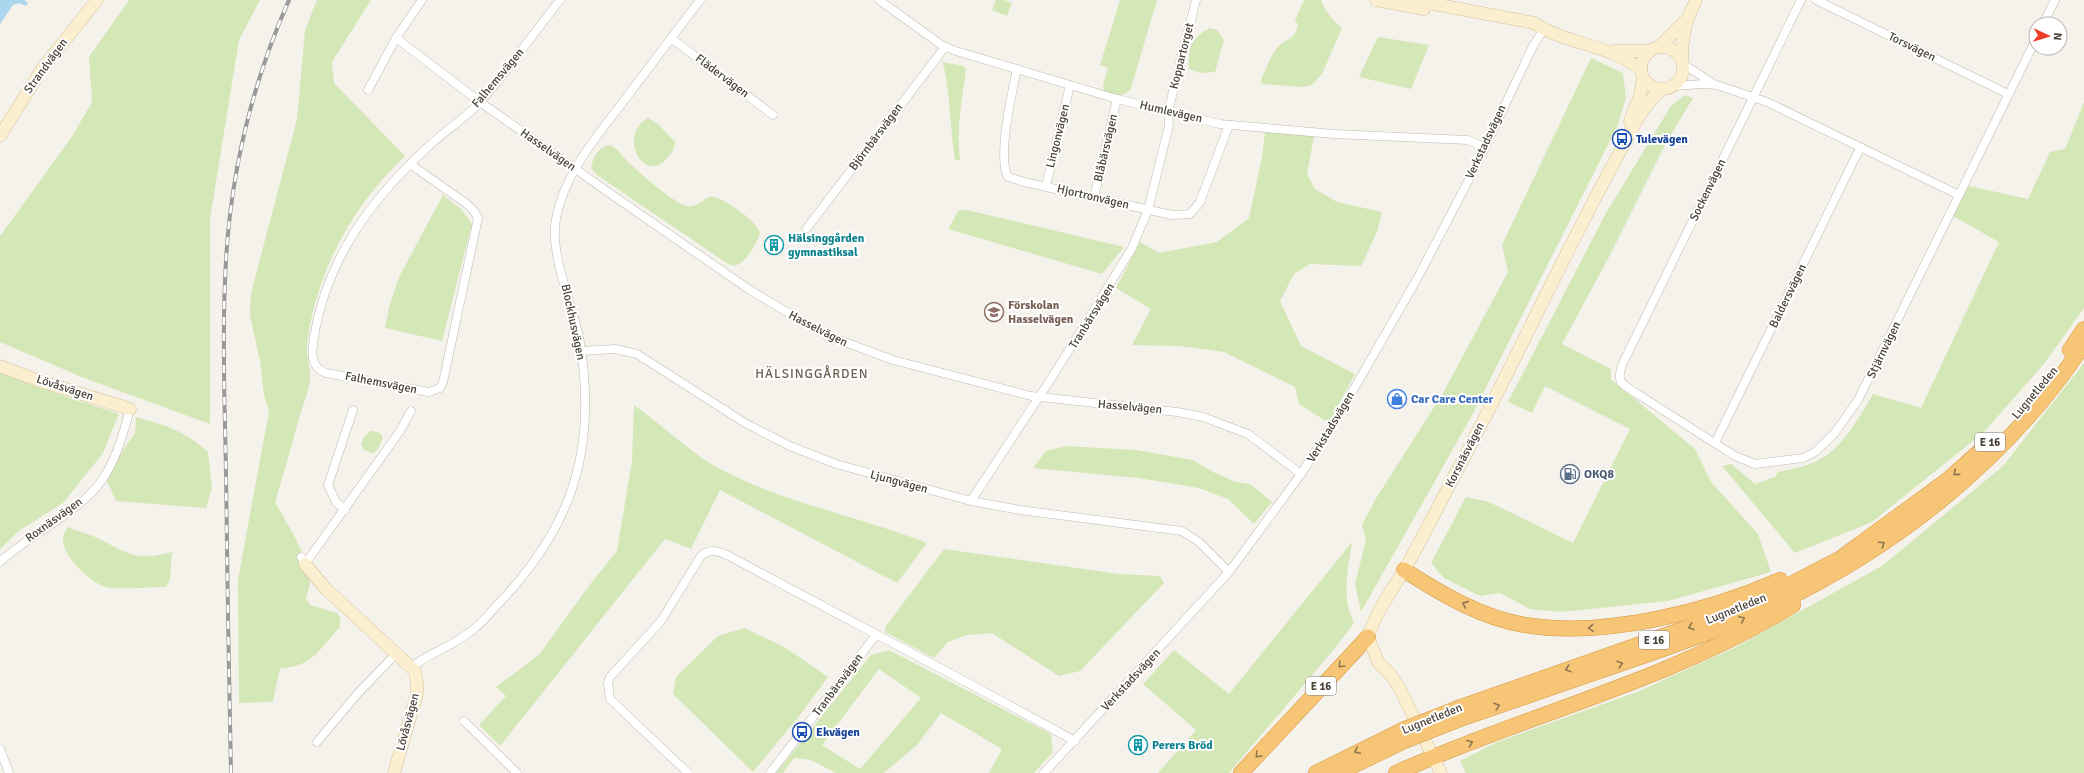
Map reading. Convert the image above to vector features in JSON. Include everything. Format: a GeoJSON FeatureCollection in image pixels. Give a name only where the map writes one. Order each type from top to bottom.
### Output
{"type":"FeatureCollection","features":[{"type":"Feature","properties":{"kind":"highway","name":"Lugnetleden"},"geometry":{"type":"LineString","coordinates":[[1316,773],[1404,735],[1460,713],[1741,608],[1809,576],[1841,558],[1949,479],[1992,440],[2046,380],[2084,329]]}},
{"type":"Feature","properties":{"kind":"highway","name":"Lugnetleden"},"geometry":{"type":"LineString","coordinates":[[1460,713],[1728,625],[1781,602],[1862,558],[1930,509],[2009,437],[2045,397],[2084,344]]}},
{"type":"Feature","properties":{"kind":"highway","name":"E 16"},"geometry":{"type":"LineString","coordinates":[[1404,570],[1440,593],[1494,617],[1525,625],[1574,629],[1614,626],[1657,618],[1711,604],[1770,585],[1876,533]]}},
{"type":"Feature","properties":{"kind":"highway","name":"E 16"},"geometry":{"type":"LineString","coordinates":[[1396,773],[1433,756],[1634,681],[1719,645],[1774,616],[1862,558]]}},
{"type":"Feature","properties":{"kind":"highway","name":"E 16"},"geometry":{"type":"LineString","coordinates":[[1241,773],[1368,637]]}},
{"type":"Feature","properties":{"kind":"highway","name":"Lugnetleden"},"geometry":{"type":"LineString","coordinates":[[1338,773],[1404,735]]}},
{"type":"Feature","properties":{"kind":"street","name":"Strandvägen"},"geometry":{"type":"LineString","coordinates":[[0,136],[42,69],[97,0]]}},
{"type":"Feature","properties":{"kind":"street"},"geometry":{"type":"LineString","coordinates":[[368,90],[396,38],[422,0]]}},
{"type":"Feature","properties":{"kind":"street","name":"Falhemsvägen"},"geometry":{"type":"LineString","coordinates":[[410,164],[467,204],[478,218],[443,382],[440,388],[429,392],[323,372],[318,368],[313,358],[314,338],[321,303],[338,262],[379,196],[410,164],[480,102],[560,0]]}},
{"type":"Feature","properties":{"kind":"street","name":"Blockhusvägen"},"geometry":{"type":"LineString","coordinates":[[411,667],[433,653],[455,642],[476,628],[530,567],[561,517],[574,487],[584,430],[584,376],[581,351],[558,255],[555,233],[559,206],[575,169],[600,133],[700,0]]}},
{"type":"Feature","properties":{"kind":"street","name":"Humlevägen"},"geometry":{"type":"LineString","coordinates":[[879,0],[945,47],[1117,99],[1168,112],[1229,125],[1334,134],[1468,140],[1484,146]]}},
{"type":"Feature","properties":{"kind":"street","name":"Koppartorget"},"geometry":{"type":"LineString","coordinates":[[1168,112],[1196,0]]}},
{"type":"Feature","properties":{"kind":"street"},"geometry":{"type":"LineString","coordinates":[[1376,0],[1532,30],[1544,29]]}},
{"type":"Feature","properties":{"kind":"street"},"geometry":{"type":"LineString","coordinates":[[1413,0],[1534,23],[1544,29],[1612,51],[1629,59],[1650,86],[1661,90],[1674,86],[1702,84],[1717,85],[1754,97],[1959,195]]}},
{"type":"Feature","properties":{"kind":"street"},"geometry":{"type":"LineString","coordinates":[[1674,86],[1682,75],[1682,39],[1686,20],[1696,0]]}},
{"type":"Feature","properties":{"kind":"street","name":"Sockenvägen"},"geometry":{"type":"LineString","coordinates":[[1620,380],[1622,366],[1801,0]]}},
{"type":"Feature","properties":{"kind":"street","name":"Torsvägen"},"geometry":{"type":"LineString","coordinates":[[1816,0],[2008,94]]}},
{"type":"Feature","properties":{"kind":"street"},"geometry":{"type":"LineString","coordinates":[[2047,16],[2055,0]]}},
{"type":"Feature","properties":{"kind":"street"},"geometry":{"type":"LineString","coordinates":[[1642,74],[1644,57],[1686,20]]}},
{"type":"Feature","properties":{"kind":"street","name":"Verkstadsvägen"},"geometry":{"type":"LineString","coordinates":[[1044,773],[1229,572],[1301,474],[1339,415],[1417,280],[1476,166],[1484,146],[1532,46],[1544,29]]}},
{"type":"Feature","properties":{"kind":"street","name":"Hasselvägen"},"geometry":{"type":"LineString","coordinates":[[396,38],[480,102],[750,290],[826,335],[893,360],[1038,398],[1177,412],[1203,417],[1248,434],[1301,474]]}},
{"type":"Feature","properties":{"kind":"street","name":"Flädervägen"},"geometry":{"type":"LineString","coordinates":[[672,38],[773,115]]}},
{"type":"Feature","properties":{"kind":"street","name":"Björnbärsvägen"},"geometry":{"type":"LineString","coordinates":[[807,228],[945,47]]}},
{"type":"Feature","properties":{"kind":"street"},"geometry":{"type":"LineString","coordinates":[[1612,51],[1672,49],[1678,54],[1683,62],[1717,85]]}},
{"type":"Feature","properties":{"kind":"street","name":"Stjärnvägen"},"geometry":{"type":"LineString","coordinates":[[1620,380],[1636,393],[1744,461],[1761,464],[1803,458],[1815,452],[1826,443],[1843,422],[1870,379],[2028,55]]}},
{"type":"Feature","properties":{"kind":"street","name":"Hjortronvägen"},"geometry":{"type":"LineString","coordinates":[[1017,69],[1008,115],[1005,168],[1010,178],[1148,210],[1179,215],[1190,214],[1200,202],[1229,125]]}},
{"type":"Feature","properties":{"kind":"street","name":"Korsnäsvägen"},"geometry":{"type":"LineString","coordinates":[[1602,186],[1636,109],[1642,74]]}},
{"type":"Feature","properties":{"kind":"street","name":"Lingonvägen"},"geometry":{"type":"LineString","coordinates":[[1046,186],[1070,85]]}},
{"type":"Feature","properties":{"kind":"street","name":"Korsnäsvägen"},"geometry":{"type":"LineString","coordinates":[[1368,637],[1372,624],[1404,570],[1460,465],[1556,273],[1602,186],[1642,113],[1653,96],[1661,90]]}},
{"type":"Feature","properties":{"kind":"street","name":"Blåbärsvägen"},"geometry":{"type":"LineString","coordinates":[[1094,197],[1117,99]]}},
{"type":"Feature","properties":{"kind":"street","name":"Tranbärsvägen"},"geometry":{"type":"LineString","coordinates":[[971,501],[1119,273],[1132,248],[1148,210],[1169,125],[1168,112]]}},
{"type":"Feature","properties":{"kind":"street","name":"Baldersvägen"},"geometry":{"type":"LineString","coordinates":[[1716,443],[1860,148]]}},
{"type":"Feature","properties":{"kind":"street","name":"Ljungvägen"},"geometry":{"type":"LineString","coordinates":[[581,351],[615,349],[632,352],[648,359],[745,423],[790,446],[836,464],[971,501],[1020,510],[1182,531],[1199,542],[1229,572]]}},
{"type":"Feature","properties":{"kind":"street","name":"Lövåsvägen"},"geometry":{"type":"LineString","coordinates":[[0,366],[37,380],[130,409]]}},
{"type":"Feature","properties":{"kind":"street","name":"Roxnäsvägen"},"geometry":{"type":"LineString","coordinates":[[0,562],[24,541],[69,511],[102,481],[116,455],[130,409]]}},
{"type":"Feature","properties":{"kind":"street"},"geometry":{"type":"LineString","coordinates":[[345,510],[336,502],[328,485],[354,410]]}},
{"type":"Feature","properties":{"kind":"street"},"geometry":{"type":"LineString","coordinates":[[411,411],[400,431],[345,510],[303,561],[326,589],[411,667]]}},
{"type":"Feature","properties":{"kind":"street"},"geometry":{"type":"LineString","coordinates":[[688,773],[610,699],[608,683],[615,671],[662,621],[701,556],[705,552],[716,551],[731,557],[876,635],[977,686],[1075,741]]}},
{"type":"Feature","properties":{"kind":"street","name":"Tranbärsvägen"},"geometry":{"type":"LineString","coordinates":[[770,773],[876,635]]}},
{"type":"Feature","properties":{"kind":"street"},"geometry":{"type":"LineString","coordinates":[[1368,637],[1378,662],[1391,675],[1405,698],[1441,773]]}},
{"type":"Feature","properties":{"kind":"street"},"geometry":{"type":"LineString","coordinates":[[317,742],[360,692],[396,654]]}},
{"type":"Feature","properties":{"kind":"street","name":"Lövåsvägen"},"geometry":{"type":"LineString","coordinates":[[394,773],[417,694],[417,678],[411,667]]}},
{"type":"Feature","properties":{"kind":"street"},"geometry":{"type":"LineString","coordinates":[[464,721],[517,773]]}},
{"type":"Feature","properties":{"kind":"street"},"geometry":{"type":"LineString","coordinates":[[0,750],[9,773]]}},
{"type":"Feature","properties":{"kind":"green space"},"geometry":{"type":"Polygon","coordinates":[[[129,0],[260,0],[239,40],[210,219],[210,424],[84,378],[0,342],[0,236],[71,138],[92,102],[89,57],[129,0]]]}},
{"type":"Feature","properties":{"kind":"green space"},"geometry":{"type":"Polygon","coordinates":[[[317,0],[371,0],[332,62],[334,83],[405,156],[368,197],[353,219],[339,242],[318,293],[311,319],[307,346],[310,379],[275,502],[297,541],[306,562],[309,572],[310,586],[306,599],[310,605],[337,613],[340,618],[340,627],[321,649],[308,661],[300,665],[280,668],[273,702],[239,703],[238,580],[269,411],[264,395],[260,360],[250,315],[251,293],[297,119],[305,30],[317,0]]]}},
{"type":"Feature","properties":{"kind":"green space"},"geometry":{"type":"Polygon","coordinates":[[[996,0],[1004,0],[1012,3],[1007,16],[992,10],[996,0]]]}},
{"type":"Feature","properties":{"kind":"green space"},"geometry":{"type":"Polygon","coordinates":[[[1120,0],[1157,0],[1131,88],[1126,94],[1115,95],[1104,92],[1103,85],[1108,68],[1100,65],[1120,0]]]}},
{"type":"Feature","properties":{"kind":"green space"},"geometry":{"type":"Polygon","coordinates":[[[1304,0],[1321,0],[1330,16],[1342,28],[1322,74],[1312,85],[1302,87],[1262,84],[1261,80],[1270,59],[1277,48],[1292,37],[1296,30],[1298,25],[1295,20],[1304,0]]]}},
{"type":"Feature","properties":{"kind":"green space"},"geometry":{"type":"Polygon","coordinates":[[[1210,28],[1217,30],[1224,40],[1215,72],[1200,73],[1189,69],[1190,49],[1194,40],[1210,28]]]}},
{"type":"Feature","properties":{"kind":"green space"},"geometry":{"type":"Polygon","coordinates":[[[1378,37],[1429,45],[1411,89],[1359,77],[1378,37]]]}},
{"type":"Feature","properties":{"kind":"green space"},"geometry":{"type":"Polygon","coordinates":[[[1591,58],[1623,73],[1626,98],[1617,127],[1471,417],[1361,612],[1355,584],[1366,540],[1362,525],[1375,500],[1443,393],[1508,272],[1502,245],[1591,58]]]}},
{"type":"Feature","properties":{"kind":"green space"},"geometry":{"type":"Polygon","coordinates":[[[943,62],[963,66],[966,69],[959,126],[960,160],[955,160],[943,62]]]}},
{"type":"Feature","properties":{"kind":"green space"},"geometry":{"type":"Polygon","coordinates":[[[1685,95],[1693,98],[1666,143],[1610,255],[1562,344],[1611,369],[1611,379],[1695,449],[1711,482],[1758,534],[1771,572],[1668,601],[1561,612],[1530,609],[1500,593],[1480,596],[1444,578],[1431,563],[1466,497],[1489,502],[1573,543],[1630,429],[1545,386],[1532,413],[1508,402],[1606,213],[1671,106],[1685,95]]]}},
{"type":"Feature","properties":{"kind":"green space"},"geometry":{"type":"Polygon","coordinates":[[[2084,102],[2084,308],[2043,365],[1984,432],[1872,522],[1795,553],[1722,466],[1731,464],[1755,484],[1775,477],[1778,472],[1809,464],[1834,450],[1853,427],[1873,394],[1921,408],[1999,242],[1953,216],[1969,186],[2028,199],[2050,152],[2065,149],[2084,102]]]}},
{"type":"Feature","properties":{"kind":"green space"},"geometry":{"type":"Polygon","coordinates":[[[648,118],[658,124],[675,142],[672,152],[659,165],[651,166],[643,162],[634,146],[635,136],[639,126],[648,118]]]}},
{"type":"Feature","properties":{"kind":"green space"},"geometry":{"type":"Polygon","coordinates":[[[1265,132],[1314,136],[1307,174],[1315,189],[1337,202],[1382,212],[1377,232],[1361,266],[1310,264],[1294,274],[1280,301],[1301,346],[1355,374],[1329,423],[1299,404],[1295,387],[1224,352],[1179,346],[1132,345],[1151,309],[1116,288],[1140,242],[1159,253],[1217,242],[1249,218],[1262,157],[1265,132]]]}},
{"type":"Feature","properties":{"kind":"green space"},"geometry":{"type":"Polygon","coordinates":[[[610,145],[618,150],[628,162],[647,179],[678,202],[691,206],[698,204],[707,198],[715,197],[730,204],[746,216],[758,228],[760,233],[756,243],[747,257],[739,264],[734,266],[728,264],[597,175],[591,168],[593,160],[599,150],[610,145]]]}},
{"type":"Feature","properties":{"kind":"green space"},"geometry":{"type":"Polygon","coordinates":[[[443,195],[461,209],[472,224],[442,341],[385,328],[389,307],[399,277],[443,195]]]}},
{"type":"Feature","properties":{"kind":"green space"},"geometry":{"type":"Polygon","coordinates":[[[959,210],[967,210],[1124,247],[1102,274],[948,229],[959,210]]]}},
{"type":"Feature","properties":{"kind":"green space"},"geometry":{"type":"Polygon","coordinates":[[[2084,363],[2084,773],[1466,773],[1460,761],[1497,742],[1637,692],[1732,649],[1882,566],[2003,466],[2084,363]]]}},
{"type":"Feature","properties":{"kind":"green space"},"geometry":{"type":"Polygon","coordinates":[[[0,373],[119,414],[103,453],[63,503],[20,530],[0,549],[0,373]]]}},
{"type":"Feature","properties":{"kind":"green space"},"geometry":{"type":"Polygon","coordinates":[[[634,405],[704,459],[739,478],[795,500],[883,527],[927,543],[897,583],[720,490],[691,549],[665,539],[500,746],[479,725],[506,696],[496,687],[539,655],[591,583],[617,551],[632,461],[634,405]]]}},
{"type":"Feature","properties":{"kind":"green space"},"geometry":{"type":"Polygon","coordinates":[[[136,417],[175,430],[191,439],[208,452],[212,488],[206,508],[116,501],[105,477],[135,433],[136,417]]]}},
{"type":"Feature","properties":{"kind":"green space"},"geometry":{"type":"Polygon","coordinates":[[[371,431],[376,431],[383,438],[378,449],[373,454],[363,449],[361,445],[364,437],[371,431]]]}},
{"type":"Feature","properties":{"kind":"green space"},"geometry":{"type":"Polygon","coordinates":[[[1066,446],[1136,450],[1193,460],[1213,472],[1236,482],[1250,484],[1272,502],[1254,524],[1228,499],[1199,488],[1138,478],[1033,468],[1046,451],[1066,446]]]}},
{"type":"Feature","properties":{"kind":"green space"},"geometry":{"type":"Polygon","coordinates":[[[68,527],[139,556],[159,555],[172,552],[170,579],[166,587],[109,588],[99,584],[84,574],[66,552],[63,544],[63,538],[68,527]]]}},
{"type":"Feature","properties":{"kind":"green space"},"geometry":{"type":"Polygon","coordinates":[[[1352,542],[1347,573],[1347,594],[1350,613],[1354,623],[1335,648],[1229,773],[1158,773],[1196,730],[1143,684],[1174,650],[1229,694],[1352,542]]]}},
{"type":"Feature","properties":{"kind":"green space"},"geometry":{"type":"Polygon","coordinates":[[[944,549],[1119,574],[1160,576],[1164,583],[1080,671],[1059,676],[992,633],[967,635],[948,642],[934,658],[885,632],[886,626],[944,549]]]}},
{"type":"Feature","properties":{"kind":"green space"},"geometry":{"type":"Polygon","coordinates":[[[744,628],[786,648],[828,677],[800,715],[753,772],[673,694],[676,677],[718,636],[744,628]]]}},
{"type":"Feature","properties":{"kind":"green space"},"geometry":{"type":"Polygon","coordinates":[[[889,650],[1051,734],[1053,752],[1034,773],[989,773],[1002,749],[941,713],[917,745],[884,773],[836,773],[811,760],[794,758],[783,773],[776,773],[871,655],[889,650]],[[879,669],[822,745],[860,769],[921,698],[879,669]]]}},
{"type":"Feature","properties":{"kind":"water"},"geometry":{"type":"Polygon","coordinates":[[[0,0],[24,0],[28,3],[26,6],[19,3],[13,5],[0,24],[0,0]]]}},
{"type":"Feature","properties":{"kind":"railway"},"geometry":{"type":"LineString","coordinates":[[231,773],[224,354],[224,306],[227,246],[236,173],[252,102],[275,33],[289,0]]}},
{"type":"Feature","properties":{"kind":"place","name":"Tulevägen"},"geometry":{"type":"Point","coordinates":[1622,139]}},
{"type":"Feature","properties":{"kind":"place","name":"Hälsinggården gymnastiksal"},"geometry":{"type":"Point","coordinates":[774,245]}},
{"type":"Feature","properties":{"kind":"place","name":"Förskolan Hasselvägen"},"geometry":{"type":"Point","coordinates":[994,312]}},
{"type":"Feature","properties":{"kind":"place","name":"Car Care Center"},"geometry":{"type":"Point","coordinates":[1397,399]}},
{"type":"Feature","properties":{"kind":"place","name":"OKQ8"},"geometry":{"type":"Point","coordinates":[1570,474]}},
{"type":"Feature","properties":{"kind":"place","name":"Ekvägen"},"geometry":{"type":"Point","coordinates":[802,732]}},
{"type":"Feature","properties":{"kind":"place","name":"Perers Bröd"},"geometry":{"type":"Point","coordinates":[1138,745]}},
{"type":"Feature","properties":{"kind":"district","name":"HÄLSINGGÅRDEN"},"geometry":{"type":"Point","coordinates":[812,374]}}]}
